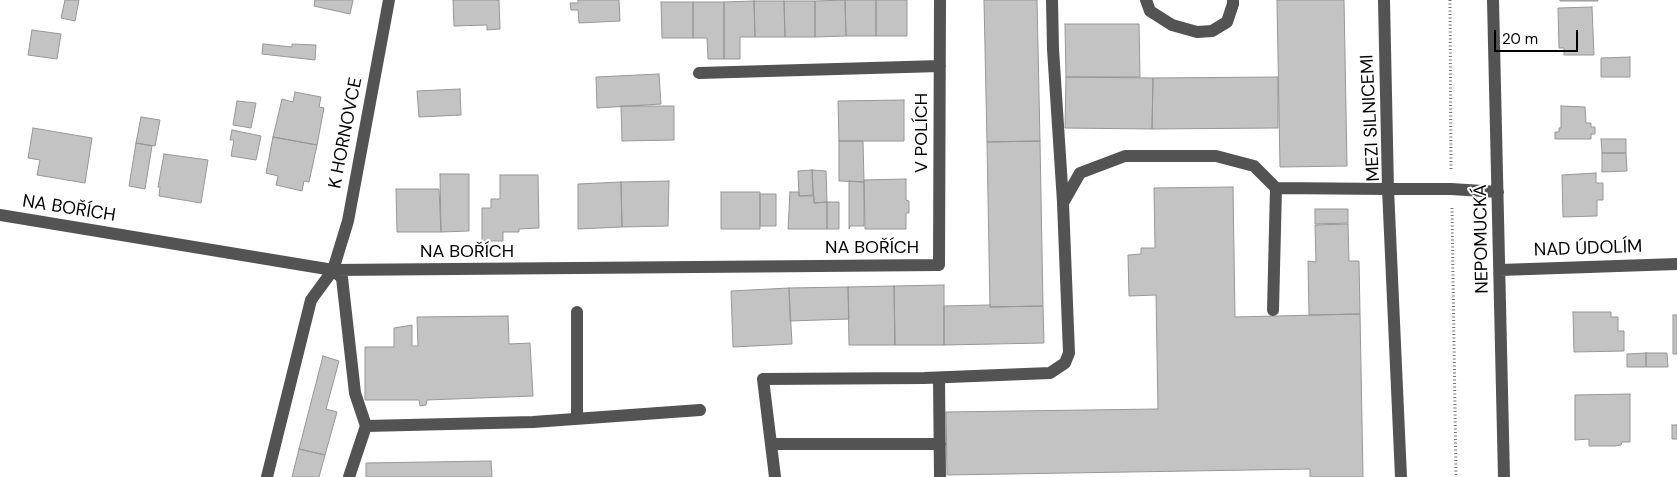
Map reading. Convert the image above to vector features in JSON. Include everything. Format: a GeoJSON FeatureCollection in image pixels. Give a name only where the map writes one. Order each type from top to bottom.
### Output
{"type":"FeatureCollection","features":[{"type":"Feature","properties":{"kind":"street","name":"K HORNOVCE"},"geometry":{"type":"LineString","coordinates":[[267,477],[311,300],[332,270],[348,221],[389,0]]}},
{"type":"Feature","properties":{"kind":"street","name":"V POLÍCH"},"geometry":{"type":"LineString","coordinates":[[939,265],[940,0]]}},
{"type":"Feature","properties":{"kind":"street"},"geometry":{"type":"LineString","coordinates":[[774,477],[764,379],[938,378],[1050,372],[1065,364],[1069,353],[1052,0]]}},
{"type":"Feature","properties":{"kind":"street"},"geometry":{"type":"LineString","coordinates":[[1146,0],[1150,11],[1172,25],[1198,32],[1212,32],[1227,22],[1233,0]]}},
{"type":"Feature","properties":{"kind":"street","name":"MEZI SILNICEMI"},"geometry":{"type":"LineString","coordinates":[[1384,0],[1388,188],[1498,192]]}},
{"type":"Feature","properties":{"kind":"street","name":"NEPOMUCKÁ"},"geometry":{"type":"LineString","coordinates":[[1493,0],[1504,477]]}},
{"type":"Feature","properties":{"kind":"street"},"geometry":{"type":"LineString","coordinates":[[699,73],[940,66]]}},
{"type":"Feature","properties":{"kind":"street"},"geometry":{"type":"LineString","coordinates":[[1063,203],[1080,173],[1126,156],[1216,156],[1254,166],[1276,188],[1388,188],[1401,477]]}},
{"type":"Feature","properties":{"kind":"street"},"geometry":{"type":"LineString","coordinates":[[1273,310],[1276,188]]}},
{"type":"Feature","properties":{"kind":"street","name":"NA BOŘÍCH"},"geometry":{"type":"LineString","coordinates":[[0,215],[332,270],[939,265]]}},
{"type":"Feature","properties":{"kind":"street","name":"NAD ÚDOLÍM"},"geometry":{"type":"LineString","coordinates":[[1500,270],[1677,264]]}},
{"type":"Feature","properties":{"kind":"street"},"geometry":{"type":"LineString","coordinates":[[332,270],[342,278],[355,393],[366,426],[349,477]]}},
{"type":"Feature","properties":{"kind":"street"},"geometry":{"type":"LineString","coordinates":[[577,312],[577,419]]}},
{"type":"Feature","properties":{"kind":"street"},"geometry":{"type":"LineString","coordinates":[[938,378],[940,477]]}},
{"type":"Feature","properties":{"kind":"street"},"geometry":{"type":"LineString","coordinates":[[366,426],[533,422],[700,410]]}},
{"type":"Feature","properties":{"kind":"street"},"geometry":{"type":"LineString","coordinates":[[771,444],[940,444]]}},
{"type":"Feature","properties":{"kind":"path"},"geometry":{"type":"LineString","coordinates":[[1450,0],[1456,477]]}},
{"type":"Feature","properties":{"kind":"building"},"geometry":{"type":"Polygon","coordinates":[[[65,0],[79,0],[75,21],[61,18],[65,0]]]}},
{"type":"Feature","properties":{"kind":"building"},"geometry":{"type":"Polygon","coordinates":[[[315,0],[353,0],[350,14],[314,6],[315,0]]]}},
{"type":"Feature","properties":{"kind":"building"},"geometry":{"type":"Polygon","coordinates":[[[453,0],[499,0],[500,29],[487,30],[487,25],[454,26],[453,0]]]}},
{"type":"Feature","properties":{"kind":"building"},"geometry":{"type":"Polygon","coordinates":[[[578,0],[619,0],[620,21],[579,23],[578,10],[571,10],[570,3],[578,3],[578,0]]]}},
{"type":"Feature","properties":{"kind":"building"},"geometry":{"type":"Polygon","coordinates":[[[845,0],[846,36],[815,37],[815,1],[845,0]]]}},
{"type":"Feature","properties":{"kind":"building"},"geometry":{"type":"Polygon","coordinates":[[[845,0],[876,0],[876,36],[846,36],[845,0]]]}},
{"type":"Feature","properties":{"kind":"building"},"geometry":{"type":"Polygon","coordinates":[[[876,0],[907,0],[907,36],[876,36],[876,0]]]}},
{"type":"Feature","properties":{"kind":"building"},"geometry":{"type":"Polygon","coordinates":[[[984,0],[1037,0],[1040,141],[987,142],[984,0]]]}},
{"type":"Feature","properties":{"kind":"building"},"geometry":{"type":"Polygon","coordinates":[[[1277,0],[1344,0],[1347,166],[1280,167],[1277,0]]]}},
{"type":"Feature","properties":{"kind":"building"},"geometry":{"type":"Polygon","coordinates":[[[1598,0],[1598,1],[1560,1],[1598,0]]]}},
{"type":"Feature","properties":{"kind":"building"},"geometry":{"type":"Polygon","coordinates":[[[754,1],[755,37],[740,37],[740,59],[724,59],[724,2],[754,1]]]}},
{"type":"Feature","properties":{"kind":"building"},"geometry":{"type":"Polygon","coordinates":[[[754,1],[784,1],[785,37],[755,37],[754,1]]]}},
{"type":"Feature","properties":{"kind":"building"},"geometry":{"type":"Polygon","coordinates":[[[784,1],[815,1],[815,37],[785,37],[784,1]]]}},
{"type":"Feature","properties":{"kind":"building"},"geometry":{"type":"Polygon","coordinates":[[[661,2],[693,2],[693,38],[662,38],[661,2]]]}},
{"type":"Feature","properties":{"kind":"building"},"geometry":{"type":"Polygon","coordinates":[[[693,2],[724,2],[724,59],[708,59],[707,38],[693,38],[693,2]]]}},
{"type":"Feature","properties":{"kind":"building"},"geometry":{"type":"Polygon","coordinates":[[[1592,7],[1594,55],[1564,55],[1564,48],[1559,48],[1558,8],[1592,7]]]}},
{"type":"Feature","properties":{"kind":"building"},"geometry":{"type":"Polygon","coordinates":[[[1065,24],[1139,24],[1140,77],[1066,77],[1065,24]]]}},
{"type":"Feature","properties":{"kind":"building"},"geometry":{"type":"Polygon","coordinates":[[[32,30],[61,34],[57,59],[28,55],[32,30]]]}},
{"type":"Feature","properties":{"kind":"building"},"geometry":{"type":"Polygon","coordinates":[[[263,44],[292,47],[292,44],[316,45],[315,60],[262,54],[263,44]]]}},
{"type":"Feature","properties":{"kind":"building"},"geometry":{"type":"Polygon","coordinates":[[[1630,57],[1630,77],[1601,77],[1601,58],[1630,57]]]}},
{"type":"Feature","properties":{"kind":"building"},"geometry":{"type":"Polygon","coordinates":[[[659,74],[661,104],[597,108],[596,77],[659,74]]]}},
{"type":"Feature","properties":{"kind":"building"},"geometry":{"type":"Polygon","coordinates":[[[1066,77],[1153,78],[1152,129],[1065,128],[1066,77]]]}},
{"type":"Feature","properties":{"kind":"building"},"geometry":{"type":"Polygon","coordinates":[[[1278,77],[1278,128],[1152,129],[1153,78],[1278,77]]]}},
{"type":"Feature","properties":{"kind":"building"},"geometry":{"type":"Polygon","coordinates":[[[460,89],[461,115],[419,117],[417,91],[460,89]]]}},
{"type":"Feature","properties":{"kind":"building"},"geometry":{"type":"Polygon","coordinates":[[[295,92],[321,97],[319,107],[324,108],[317,145],[273,137],[282,99],[293,102],[295,92]]]}},
{"type":"Feature","properties":{"kind":"building"},"geometry":{"type":"Polygon","coordinates":[[[904,100],[904,141],[839,141],[838,101],[904,100]]]}},
{"type":"Feature","properties":{"kind":"building"},"geometry":{"type":"Polygon","coordinates":[[[237,101],[256,103],[251,128],[233,125],[237,101]]]}},
{"type":"Feature","properties":{"kind":"building"},"geometry":{"type":"Polygon","coordinates":[[[621,106],[674,106],[674,140],[622,141],[621,106]]]}},
{"type":"Feature","properties":{"kind":"building"},"geometry":{"type":"Polygon","coordinates":[[[1561,106],[1585,107],[1586,123],[1591,123],[1591,127],[1595,127],[1595,134],[1591,134],[1591,139],[1555,139],[1555,132],[1559,132],[1559,128],[1561,128],[1561,106]]]}},
{"type":"Feature","properties":{"kind":"building"},"geometry":{"type":"Polygon","coordinates":[[[141,117],[160,120],[155,146],[136,143],[141,117]]]}},
{"type":"Feature","properties":{"kind":"building"},"geometry":{"type":"Polygon","coordinates":[[[33,128],[92,138],[85,183],[37,175],[40,160],[28,158],[33,128]]]}},
{"type":"Feature","properties":{"kind":"building"},"geometry":{"type":"Polygon","coordinates":[[[232,130],[261,136],[256,160],[231,156],[234,140],[230,140],[232,130]]]}},
{"type":"Feature","properties":{"kind":"building"},"geometry":{"type":"Polygon","coordinates":[[[273,137],[317,145],[309,182],[304,181],[302,191],[276,185],[278,176],[266,173],[273,137]]]}},
{"type":"Feature","properties":{"kind":"building"},"geometry":{"type":"Polygon","coordinates":[[[1601,139],[1626,139],[1626,153],[1602,153],[1601,139]]]}},
{"type":"Feature","properties":{"kind":"building"},"geometry":{"type":"Polygon","coordinates":[[[839,141],[863,141],[864,182],[839,181],[839,141]]]}},
{"type":"Feature","properties":{"kind":"building"},"geometry":{"type":"Polygon","coordinates":[[[1040,141],[1043,306],[990,307],[987,142],[1040,141]]]}},
{"type":"Feature","properties":{"kind":"building"},"geometry":{"type":"Polygon","coordinates":[[[136,143],[152,146],[145,189],[129,186],[136,143]]]}},
{"type":"Feature","properties":{"kind":"building"},"geometry":{"type":"Polygon","coordinates":[[[1602,153],[1626,153],[1627,171],[1602,172],[1602,153]]]}},
{"type":"Feature","properties":{"kind":"building"},"geometry":{"type":"Polygon","coordinates":[[[164,154],[208,160],[201,203],[159,196],[160,187],[158,187],[164,154]]]}},
{"type":"Feature","properties":{"kind":"building"},"geometry":{"type":"Polygon","coordinates":[[[812,170],[826,171],[827,202],[814,203],[812,170]]]}},
{"type":"Feature","properties":{"kind":"building"},"geometry":{"type":"Polygon","coordinates":[[[812,170],[813,195],[799,196],[798,171],[812,170]]]}},
{"type":"Feature","properties":{"kind":"building"},"geometry":{"type":"Polygon","coordinates":[[[1596,173],[1596,183],[1603,183],[1603,200],[1597,200],[1597,216],[1563,217],[1562,175],[1596,173]]]}},
{"type":"Feature","properties":{"kind":"building"},"geometry":{"type":"Polygon","coordinates":[[[440,174],[469,174],[469,231],[441,232],[440,174]]]}},
{"type":"Feature","properties":{"kind":"building"},"geometry":{"type":"Polygon","coordinates":[[[500,175],[538,175],[539,228],[519,229],[519,232],[503,232],[503,241],[482,241],[482,208],[491,208],[491,199],[500,199],[500,175]]]}},
{"type":"Feature","properties":{"kind":"building"},"geometry":{"type":"Polygon","coordinates":[[[906,179],[906,200],[909,201],[909,213],[906,213],[906,229],[865,229],[864,180],[906,179]]]}},
{"type":"Feature","properties":{"kind":"building"},"geometry":{"type":"Polygon","coordinates":[[[669,181],[668,226],[622,227],[621,182],[669,181]]]}},
{"type":"Feature","properties":{"kind":"building"},"geometry":{"type":"Polygon","coordinates":[[[849,181],[864,182],[864,226],[850,226],[849,229],[849,181]]]}},
{"type":"Feature","properties":{"kind":"building"},"geometry":{"type":"Polygon","coordinates":[[[621,182],[622,227],[578,229],[578,184],[621,182]]]}},
{"type":"Feature","properties":{"kind":"building"},"geometry":{"type":"Polygon","coordinates":[[[1233,187],[1235,317],[1360,314],[1363,477],[1310,477],[1310,469],[947,475],[946,412],[1158,409],[1156,295],[1129,296],[1128,255],[1141,254],[1141,248],[1155,248],[1154,188],[1233,187]]]}},
{"type":"Feature","properties":{"kind":"building"},"geometry":{"type":"Polygon","coordinates":[[[396,189],[439,189],[441,232],[397,232],[396,189]]]}},
{"type":"Feature","properties":{"kind":"building"},"geometry":{"type":"Polygon","coordinates":[[[721,192],[760,192],[760,229],[721,229],[721,192]]]}},
{"type":"Feature","properties":{"kind":"building"},"geometry":{"type":"Polygon","coordinates":[[[790,192],[799,192],[799,196],[814,196],[814,203],[827,202],[827,229],[788,229],[790,192]]]}},
{"type":"Feature","properties":{"kind":"building"},"geometry":{"type":"Polygon","coordinates":[[[760,194],[776,194],[776,226],[760,226],[760,194]]]}},
{"type":"Feature","properties":{"kind":"building"},"geometry":{"type":"Polygon","coordinates":[[[827,202],[839,202],[839,229],[827,229],[827,202]]]}},
{"type":"Feature","properties":{"kind":"building"},"geometry":{"type":"Polygon","coordinates":[[[1315,209],[1348,209],[1348,223],[1315,224],[1315,209]]]}},
{"type":"Feature","properties":{"kind":"building"},"geometry":{"type":"Polygon","coordinates":[[[1348,224],[1349,261],[1359,261],[1360,314],[1309,315],[1308,261],[1316,262],[1315,225],[1348,224]]]}},
{"type":"Feature","properties":{"kind":"building"},"geometry":{"type":"Polygon","coordinates":[[[944,285],[944,345],[895,345],[894,286],[944,285]]]}},
{"type":"Feature","properties":{"kind":"building"},"geometry":{"type":"Polygon","coordinates":[[[894,286],[895,345],[849,345],[848,287],[894,286]]]}},
{"type":"Feature","properties":{"kind":"building"},"geometry":{"type":"Polygon","coordinates":[[[848,287],[849,319],[790,321],[789,288],[848,287]]]}},
{"type":"Feature","properties":{"kind":"building"},"geometry":{"type":"Polygon","coordinates":[[[789,288],[792,344],[733,347],[731,291],[789,288]]]}},
{"type":"Feature","properties":{"kind":"building"},"geometry":{"type":"Polygon","coordinates":[[[990,305],[990,307],[1043,306],[1044,343],[944,345],[944,306],[990,305]]]}},
{"type":"Feature","properties":{"kind":"building"},"geometry":{"type":"Polygon","coordinates":[[[1573,312],[1611,312],[1611,317],[1618,317],[1618,331],[1624,331],[1624,351],[1574,352],[1573,312]]]}},
{"type":"Feature","properties":{"kind":"building"},"geometry":{"type":"Polygon","coordinates":[[[1673,315],[1677,315],[1677,354],[1673,354],[1673,315]]]}},
{"type":"Feature","properties":{"kind":"building"},"geometry":{"type":"Polygon","coordinates":[[[508,316],[509,344],[530,343],[533,396],[427,400],[426,405],[420,406],[419,400],[365,400],[365,347],[394,347],[394,328],[412,325],[412,346],[418,346],[417,317],[508,316]]]}},
{"type":"Feature","properties":{"kind":"building"},"geometry":{"type":"Polygon","coordinates":[[[1646,353],[1646,367],[1627,367],[1627,354],[1646,353]]]}},
{"type":"Feature","properties":{"kind":"building"},"geometry":{"type":"Polygon","coordinates":[[[1646,353],[1667,353],[1668,367],[1646,367],[1646,353]]]}},
{"type":"Feature","properties":{"kind":"building"},"geometry":{"type":"Polygon","coordinates":[[[323,356],[339,361],[326,409],[337,412],[325,455],[299,449],[323,356]]]}},
{"type":"Feature","properties":{"kind":"building"},"geometry":{"type":"Polygon","coordinates":[[[1630,394],[1630,442],[1622,442],[1621,445],[1615,446],[1589,446],[1589,439],[1575,440],[1575,395],[1630,394]]]}},
{"type":"Feature","properties":{"kind":"building"},"geometry":{"type":"Polygon","coordinates":[[[1672,425],[1677,425],[1677,439],[1672,439],[1672,425]]]}},
{"type":"Feature","properties":{"kind":"building"},"geometry":{"type":"Polygon","coordinates":[[[299,449],[325,455],[319,477],[292,477],[299,449]]]}},
{"type":"Feature","properties":{"kind":"building"},"geometry":{"type":"Polygon","coordinates":[[[491,461],[492,477],[366,477],[366,463],[491,461]]]}}]}
